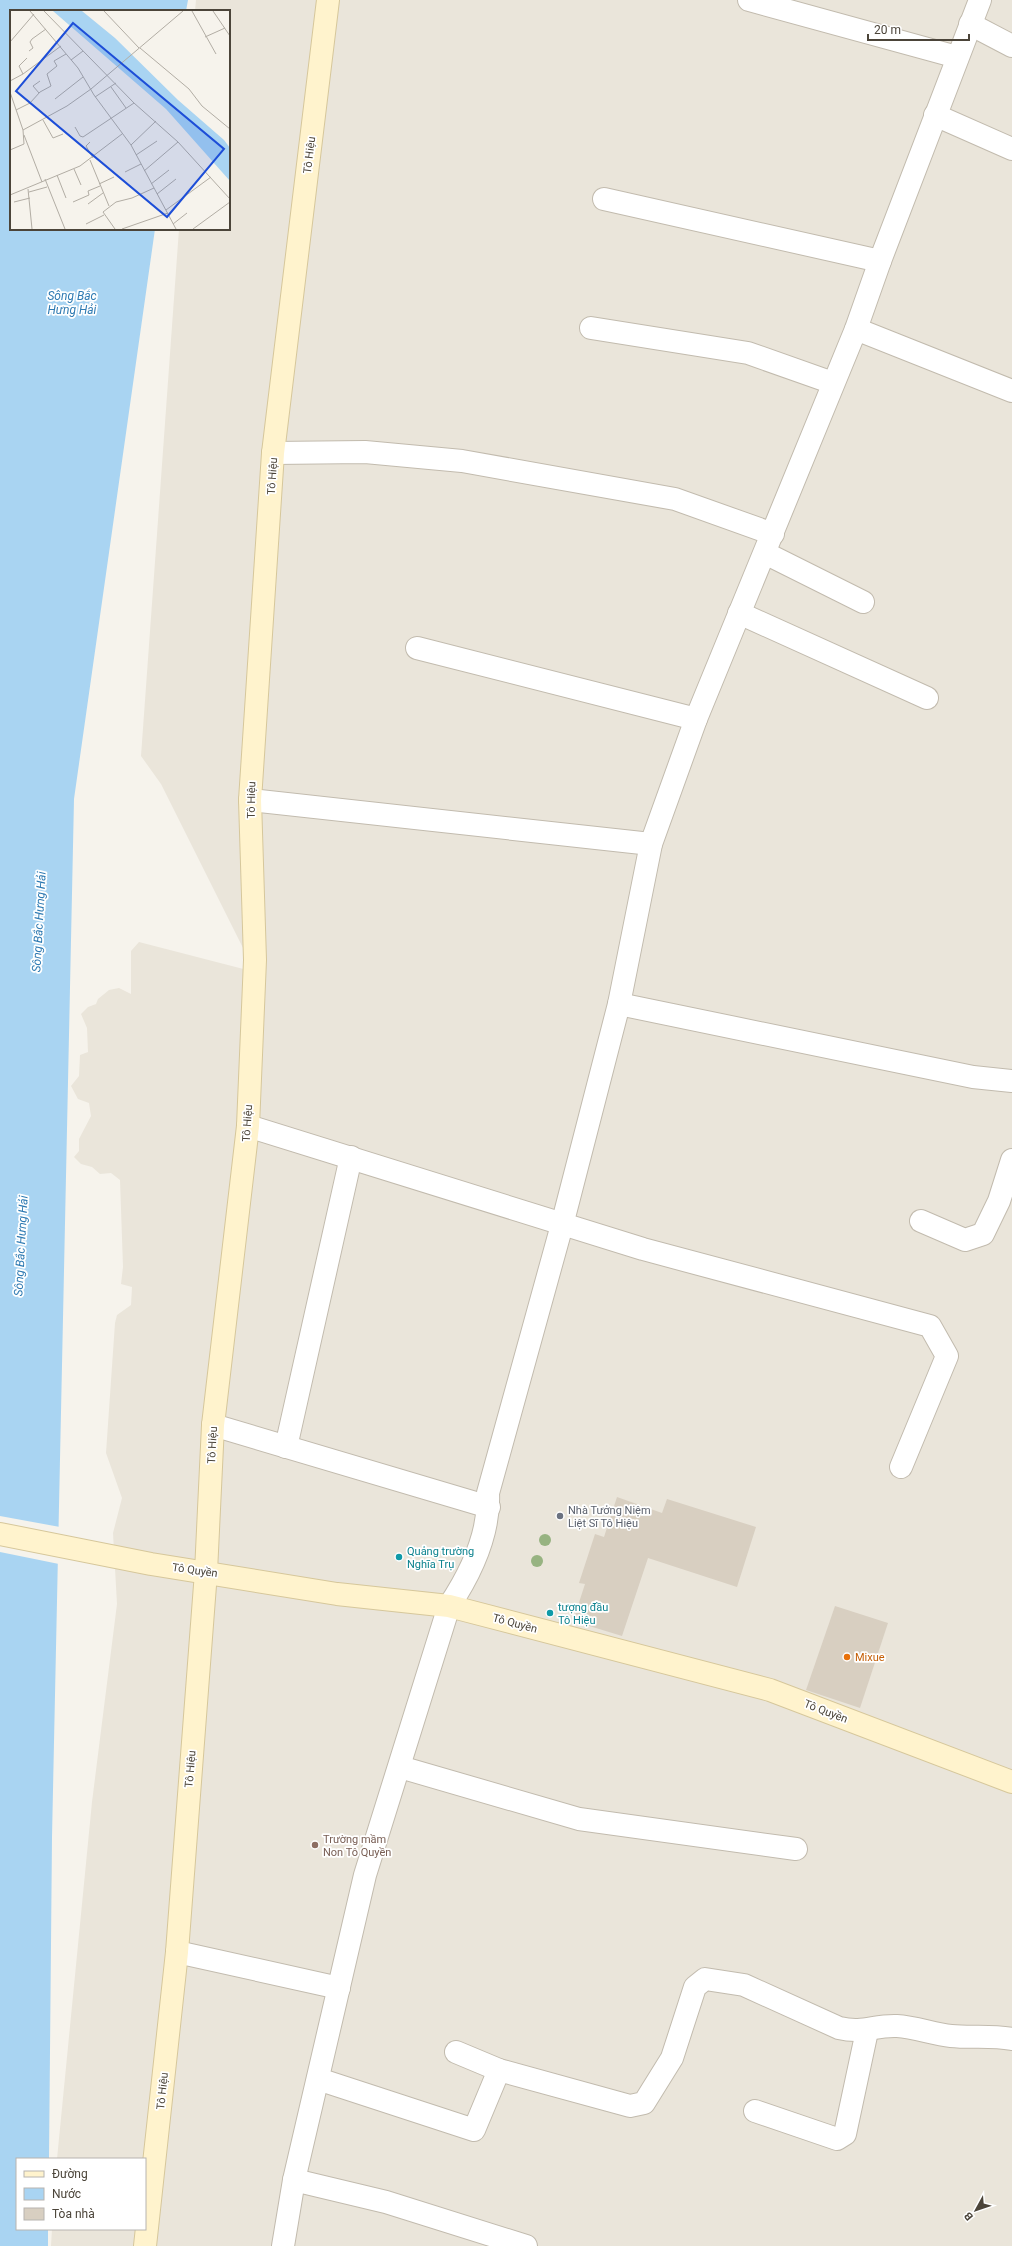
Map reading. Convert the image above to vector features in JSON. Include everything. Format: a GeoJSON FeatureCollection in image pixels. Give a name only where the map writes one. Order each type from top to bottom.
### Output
{"type":"FeatureCollection","features":[{"type":"Feature","properties":{"kind":"main road","name":"Tô Hiệu"},"geometry":{"type":"LineString","coordinates":[[145,2246],[177,1952],[206,1572],[213,1425],[248,1126],[255,960],[250,800],[273,453],[328,0]]}},
{"type":"Feature","properties":{"kind":"main road","name":"Tô Quyền"},"geometry":{"type":"LineString","coordinates":[[0,1534],[151,1564],[337,1594],[450,1606],[770,1690],[1012,1782]]}},
{"type":"Feature","properties":{"kind":"street"},"geometry":{"type":"LineString","coordinates":[[749,0],[957,57]]}},
{"type":"Feature","properties":{"kind":"street"},"geometry":{"type":"LineString","coordinates":[[282,2246],[294,2180],[365,1875],[450,1606],[469,1576],[483,1538],[489,1507],[488,1493],[562,1225],[619,1004],[651,844],[696,719],[739,613],[768,544],[807,464],[834,383],[856,329],[935,115],[980,0]]}},
{"type":"Feature","properties":{"kind":"street"},"geometry":{"type":"LineString","coordinates":[[970,24],[1012,46]]}},
{"type":"Feature","properties":{"kind":"street"},"geometry":{"type":"LineString","coordinates":[[935,115],[1012,149]]}},
{"type":"Feature","properties":{"kind":"street"},"geometry":{"type":"LineString","coordinates":[[604,199],[880,261]]}},
{"type":"Feature","properties":{"kind":"street"},"geometry":{"type":"LineString","coordinates":[[591,328],[748,353],[834,383]]}},
{"type":"Feature","properties":{"kind":"street"},"geometry":{"type":"LineString","coordinates":[[856,329],[1012,391]]}},
{"type":"Feature","properties":{"kind":"street"},"geometry":{"type":"LineString","coordinates":[[273,453],[365,452],[462,461],[675,499],[768,544],[863,602]]}},
{"type":"Feature","properties":{"kind":"street"},"geometry":{"type":"LineString","coordinates":[[739,613],[927,698]]}},
{"type":"Feature","properties":{"kind":"street"},"geometry":{"type":"LineString","coordinates":[[417,648],[696,719]]}},
{"type":"Feature","properties":{"kind":"street"},"geometry":{"type":"LineString","coordinates":[[250,800],[651,844]]}},
{"type":"Feature","properties":{"kind":"street"},"geometry":{"type":"LineString","coordinates":[[619,1004],[973,1077],[1012,1081]]}},
{"type":"Feature","properties":{"kind":"street"},"geometry":{"type":"LineString","coordinates":[[248,1126],[479,1196],[562,1225],[930,1326],[948,1356],[900,1467]]}},
{"type":"Feature","properties":{"kind":"street"},"geometry":{"type":"LineString","coordinates":[[286,1447],[351,1157]]}},
{"type":"Feature","properties":{"kind":"street"},"geometry":{"type":"LineString","coordinates":[[921,1221],[965,1240],[983,1234],[999,1201],[1012,1160]]}},
{"type":"Feature","properties":{"kind":"street"},"geometry":{"type":"LineString","coordinates":[[213,1425],[489,1507]]}},
{"type":"Feature","properties":{"kind":"street"},"geometry":{"type":"LineString","coordinates":[[400,1767],[579,1819],[796,1849]]}},
{"type":"Feature","properties":{"kind":"street"},"geometry":{"type":"LineString","coordinates":[[177,1952],[339,1988]]}},
{"type":"Feature","properties":{"kind":"street"},"geometry":{"type":"LineString","coordinates":[[456,2052],[499,2070],[630,2106],[644,2103],[672,2058],[695,1987],[705,1979],[744,1985],[840,2028],[854,2031],[867,2031],[878,2026],[898,2026],[949,2036],[997,2036],[1012,2038]]}},
{"type":"Feature","properties":{"kind":"street"},"geometry":{"type":"LineString","coordinates":[[756,2111],[837,2139],[845,2134],[867,2031]]}},
{"type":"Feature","properties":{"kind":"street"},"geometry":{"type":"LineString","coordinates":[[318,2079],[474,2130],[499,2070]]}},
{"type":"Feature","properties":{"kind":"street"},"geometry":{"type":"LineString","coordinates":[[294,2180],[386,2202],[526,2246]]}},
{"type":"Feature","properties":{"kind":"shaded area"},"geometry":{"type":"Polygon","coordinates":[[[196,0],[1012,0],[1012,2246],[51,2246],[52,2230],[146,2230],[146,2158],[57,2158],[92,1802],[117,1604],[113,1533],[122,1498],[106,1453],[115,1323],[117,1315],[131,1305],[132,1287],[121,1284],[123,1267],[120,1180],[111,1173],[100,1174],[92,1167],[81,1164],[74,1157],[79,1151],[79,1139],[91,1116],[89,1103],[78,1099],[71,1086],[79,1076],[80,1055],[88,1052],[87,1028],[81,1014],[88,1007],[96,1004],[98,999],[109,990],[119,988],[131,994],[131,951],[139,942],[255,972],[161,784],[141,756],[179,230],[230,230],[230,10],[195,10],[196,0]]]}},
{"type":"Feature","properties":{"kind":"water","name":"Sông Bắc Hưng Hải"},"geometry":{"type":"Polygon","coordinates":[[[0,0],[188,0],[186,10],[10,10],[10,230],[155,230],[74,799],[52,1837],[49,2158],[16,2158],[16,2230],[48,2230],[48,2246],[0,2246],[0,0]]]}},
{"type":"Feature","properties":{"kind":"pier"},"geometry":{"type":"Polygon","coordinates":[[[0,1516],[60,1527],[59,1564],[0,1552],[0,1516]]]}},
{"type":"Feature","properties":{"kind":"building"},"geometry":{"type":"Polygon","coordinates":[[[617,1497],[662,1513],[667,1499],[756,1527],[737,1587],[648,1558],[622,1636],[573,1621],[585,1584],[579,1583],[595,1534],[604,1537],[617,1497]]]}},
{"type":"Feature","properties":{"kind":"building","name":"Mixue"},"geometry":{"type":"Polygon","coordinates":[[[835,1606],[888,1623],[860,1708],[806,1690],[835,1606]]]}},
{"type":"Feature","properties":{"kind":"place","name":"Nhà Tưởng Niệm Liệt Sĩ Tô Hiệu"},"geometry":{"type":"Point","coordinates":[560,1516]}},
{"type":"Feature","properties":{"kind":"place","name":"Quảng trường Nghĩa Trụ"},"geometry":{"type":"Point","coordinates":[399,1557]}},
{"type":"Feature","properties":{"kind":"place","name":"tượng đầu Tô Hiệu"},"geometry":{"type":"Point","coordinates":[550,1613]}},
{"type":"Feature","properties":{"kind":"place","name":"Mixue"},"geometry":{"type":"Point","coordinates":[847,1657]}},
{"type":"Feature","properties":{"kind":"place","name":"Trường mầm Non Tô Quyền"},"geometry":{"type":"Point","coordinates":[315,1845]}}]}
